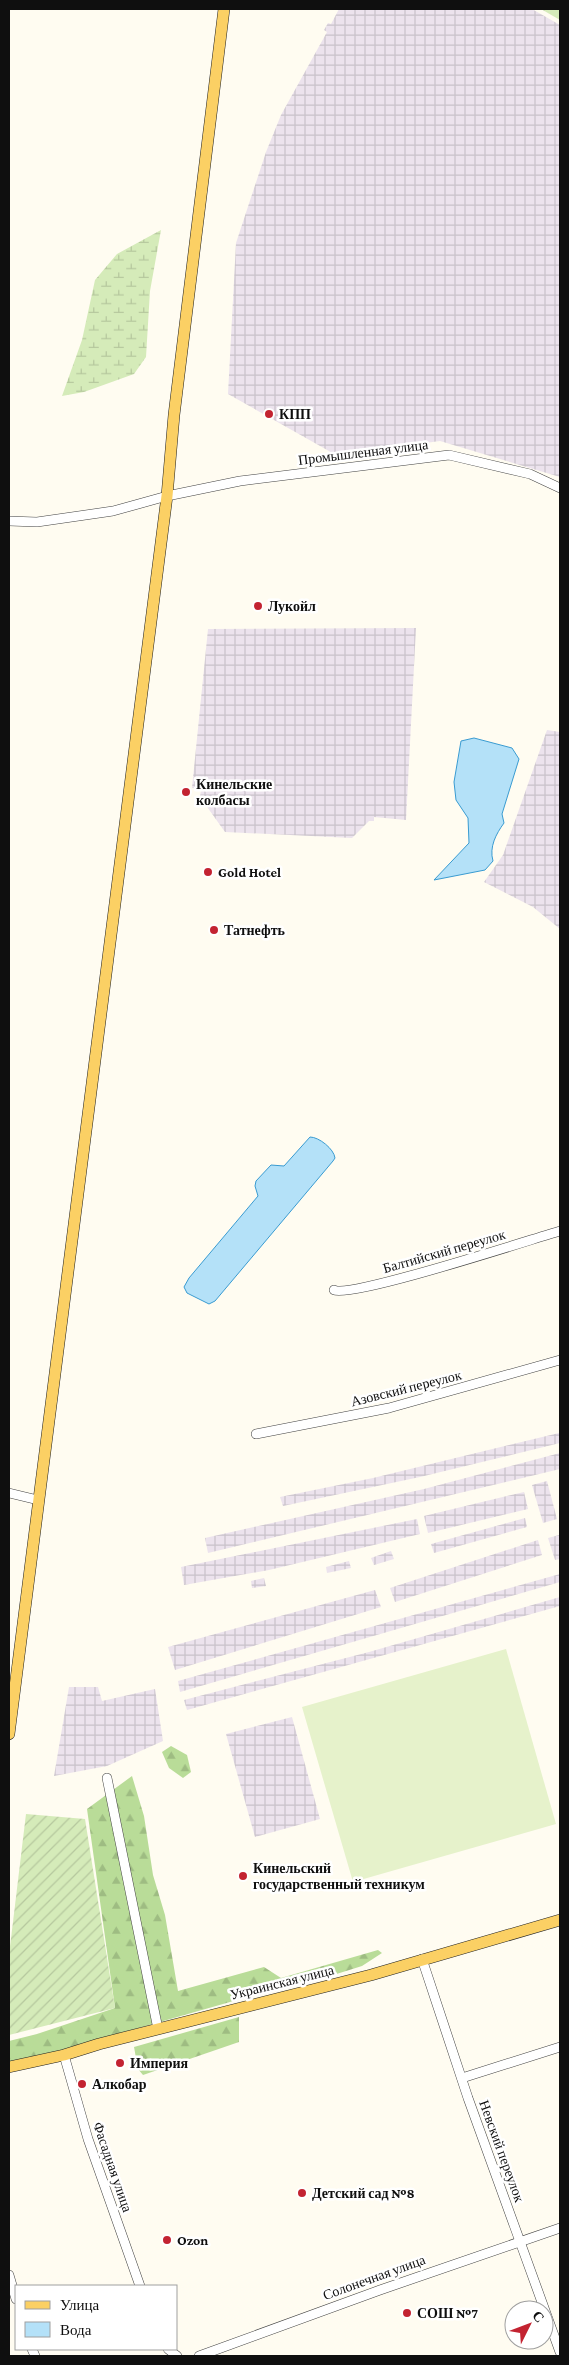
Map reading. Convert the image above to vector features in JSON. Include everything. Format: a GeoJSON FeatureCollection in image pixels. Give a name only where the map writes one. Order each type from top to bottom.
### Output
{"type":"FeatureCollection","features":[{"type":"Feature","properties":{"kind":"main road"},"geometry":{"type":"LineString","coordinates":[[9,1734],[167,496],[174,414],[224,9]]}},
{"type":"Feature","properties":{"kind":"main road","name":"Украинская улица"},"geometry":{"type":"LineString","coordinates":[[9,2066],[64,2055],[371,1975],[560,1920]]}},
{"type":"Feature","properties":{"kind":"street","name":"Промышленная улица"},"geometry":{"type":"LineString","coordinates":[[9,521],[38,522],[113,511],[167,496],[240,481],[449,455],[530,474],[560,488]]}},
{"type":"Feature","properties":{"kind":"street","name":"Балтийский переулок"},"geometry":{"type":"LineString","coordinates":[[334,1290],[344,1292],[395,1280],[560,1231]]}},
{"type":"Feature","properties":{"kind":"street","name":"Азовский переулок"},"geometry":{"type":"LineString","coordinates":[[256,1434],[389,1408],[560,1360]]}},
{"type":"Feature","properties":{"kind":"street"},"geometry":{"type":"LineString","coordinates":[[9,1493],[38,1500]]}},
{"type":"Feature","properties":{"kind":"street"},"geometry":{"type":"LineString","coordinates":[[107,1778],[158,2029]]}},
{"type":"Feature","properties":{"kind":"street","name":"Невский переулок"},"geometry":{"type":"LineString","coordinates":[[422,1959],[462,2078],[560,2352]]}},
{"type":"Feature","properties":{"kind":"street"},"geometry":{"type":"LineString","coordinates":[[462,2078],[560,2047]]}},
{"type":"Feature","properties":{"kind":"street","name":"Фасадная улица"},"geometry":{"type":"LineString","coordinates":[[64,2055],[88,2139],[140,2285]]}},
{"type":"Feature","properties":{"kind":"street","name":"Солонечная улица"},"geometry":{"type":"LineString","coordinates":[[198,2356],[521,2240],[560,2228]]}},
{"type":"Feature","properties":{"kind":"street"},"geometry":{"type":"LineString","coordinates":[[9,2275],[15,2296]]}},
{"type":"Feature","properties":{"kind":"shaded area"},"geometry":{"type":"Polygon","coordinates":[[[339,9],[532,9],[560,25],[560,477],[440,441],[336,455],[228,394],[236,243],[266,152],[281,115],[327,32],[324,30],[328,23],[331,24],[339,9]]]}},
{"type":"Feature","properties":{"kind":"shaded area"},"geometry":{"type":"Polygon","coordinates":[[[416,628],[406,820],[374,817],[374,821],[369,821],[352,838],[225,832],[200,797],[201,789],[192,788],[208,629],[416,628]]]}},
{"type":"Feature","properties":{"kind":"shaded area"},"geometry":{"type":"Polygon","coordinates":[[[547,730],[560,732],[560,929],[533,907],[484,882],[503,855],[547,730]]]}},
{"type":"Feature","properties":{"kind":"shaded area"},"geometry":{"type":"Polygon","coordinates":[[[559,1433],[560,1443],[420,1477],[283,1506],[280,1497],[373,1478],[559,1433]]]}},
{"type":"Feature","properties":{"kind":"shaded area"},"geometry":{"type":"Polygon","coordinates":[[[560,1453],[560,1469],[208,1553],[205,1538],[424,1489],[560,1453]]]}},
{"type":"Feature","properties":{"kind":"shaded area"},"geometry":{"type":"Polygon","coordinates":[[[547,1481],[557,1519],[543,1523],[532,1485],[547,1481]]]}},
{"type":"Feature","properties":{"kind":"shaded area"},"geometry":{"type":"Polygon","coordinates":[[[524,1492],[528,1509],[428,1533],[424,1516],[524,1492]]]}},
{"type":"Feature","properties":{"kind":"shaded area"},"geometry":{"type":"Polygon","coordinates":[[[525,1518],[527,1527],[434,1553],[431,1544],[525,1518]]]}},
{"type":"Feature","properties":{"kind":"shaded area"},"geometry":{"type":"Polygon","coordinates":[[[417,1519],[420,1534],[269,1570],[184,1585],[181,1567],[417,1519]]]}},
{"type":"Feature","properties":{"kind":"shaded area"},"geometry":{"type":"Polygon","coordinates":[[[559,1535],[560,1559],[555,1560],[548,1538],[559,1535]]]}},
{"type":"Feature","properties":{"kind":"shaded area"},"geometry":{"type":"Polygon","coordinates":[[[538,1540],[542,1555],[395,1602],[390,1588],[538,1540]]]}},
{"type":"Feature","properties":{"kind":"shaded area"},"geometry":{"type":"Polygon","coordinates":[[[391,1551],[394,1559],[374,1565],[371,1558],[391,1551]]]}},
{"type":"Feature","properties":{"kind":"shaded area"},"geometry":{"type":"Polygon","coordinates":[[[349,1561],[351,1568],[327,1573],[326,1567],[349,1561]]]}},
{"type":"Feature","properties":{"kind":"shaded area"},"geometry":{"type":"Polygon","coordinates":[[[560,1574],[560,1582],[180,1692],[178,1681],[560,1574]]]}},
{"type":"Feature","properties":{"kind":"shaded area"},"geometry":{"type":"Polygon","coordinates":[[[264,1578],[266,1586],[252,1588],[251,1581],[264,1578]]]}},
{"type":"Feature","properties":{"kind":"shaded area"},"geometry":{"type":"Polygon","coordinates":[[[375,1590],[381,1607],[175,1670],[168,1647],[375,1590]]]}},
{"type":"Feature","properties":{"kind":"shaded area"},"geometry":{"type":"Polygon","coordinates":[[[560,1597],[560,1606],[187,1710],[184,1700],[369,1652],[560,1597]]]}},
{"type":"Feature","properties":{"kind":"shaded area"},"geometry":{"type":"Polygon","coordinates":[[[69,1687],[98,1687],[102,1701],[155,1689],[163,1741],[107,1766],[54,1776],[69,1687]]]}},
{"type":"Feature","properties":{"kind":"shaded area"},"geometry":{"type":"Polygon","coordinates":[[[292,1717],[320,1819],[255,1837],[226,1734],[292,1717]]]}},
{"type":"Feature","properties":{"kind":"green space"},"geometry":{"type":"Polygon","coordinates":[[[541,9],[560,9],[560,20],[541,9]]]}},
{"type":"Feature","properties":{"kind":"green space"},"geometry":{"type":"Polygon","coordinates":[[[161,230],[150,291],[146,357],[134,374],[84,392],[62,396],[82,340],[95,280],[117,254],[161,230]]]}},
{"type":"Feature","properties":{"kind":"green space"},"geometry":{"type":"Polygon","coordinates":[[[506,1649],[556,1824],[353,1882],[302,1707],[506,1649]]]}},
{"type":"Feature","properties":{"kind":"green space"},"geometry":{"type":"Polygon","coordinates":[[[171,1746],[187,1755],[191,1772],[183,1778],[169,1768],[162,1752],[171,1746]]]}},
{"type":"Feature","properties":{"kind":"green space"},"geometry":{"type":"Polygon","coordinates":[[[132,1776],[144,1816],[153,1875],[165,1915],[178,1991],[264,1967],[281,1978],[378,1950],[382,1953],[362,1966],[311,1982],[262,1990],[230,2002],[9,2065],[9,2041],[37,2034],[115,2008],[87,1809],[132,1776]]]}},
{"type":"Feature","properties":{"kind":"green space"},"geometry":{"type":"Polygon","coordinates":[[[26,1814],[85,1819],[115,2008],[9,2035],[9,1955],[26,1814]]]}},
{"type":"Feature","properties":{"kind":"green space"},"geometry":{"type":"Polygon","coordinates":[[[239,2017],[239,2042],[143,2075],[138,2069],[134,2047],[239,2017]]]}},
{"type":"Feature","properties":{"kind":"water"},"geometry":{"type":"Polygon","coordinates":[[[474,738],[512,748],[519,759],[502,814],[504,823],[494,841],[493,861],[485,870],[434,880],[469,843],[468,818],[456,800],[454,782],[461,741],[474,738]]]}},
{"type":"Feature","properties":{"kind":"water"},"geometry":{"type":"Polygon","coordinates":[[[310,1137],[322,1141],[329,1147],[335,1158],[333,1161],[215,1301],[209,1304],[187,1293],[184,1287],[189,1278],[258,1196],[255,1186],[256,1181],[271,1165],[284,1166],[310,1137]]]}},
{"type":"Feature","properties":{"kind":"place","name":"КПП"},"geometry":{"type":"Point","coordinates":[269,414]}},
{"type":"Feature","properties":{"kind":"place","name":"Лукойл"},"geometry":{"type":"Point","coordinates":[258,606]}},
{"type":"Feature","properties":{"kind":"place","name":"Кинельские колбасы"},"geometry":{"type":"Point","coordinates":[186,792]}},
{"type":"Feature","properties":{"kind":"place","name":"Gold Hotel"},"geometry":{"type":"Point","coordinates":[208,872]}},
{"type":"Feature","properties":{"kind":"place","name":"Татнефть"},"geometry":{"type":"Point","coordinates":[214,930]}},
{"type":"Feature","properties":{"kind":"place","name":"Кинельский государственный техникум"},"geometry":{"type":"Point","coordinates":[243,1876]}},
{"type":"Feature","properties":{"kind":"place","name":"Империя"},"geometry":{"type":"Point","coordinates":[120,2063]}},
{"type":"Feature","properties":{"kind":"place","name":"Алкобар"},"geometry":{"type":"Point","coordinates":[82,2084]}},
{"type":"Feature","properties":{"kind":"place","name":"Детский сад №8"},"geometry":{"type":"Point","coordinates":[302,2193]}},
{"type":"Feature","properties":{"kind":"place","name":"Ozon"},"geometry":{"type":"Point","coordinates":[167,2240]}},
{"type":"Feature","properties":{"kind":"place","name":"СОШ №7"},"geometry":{"type":"Point","coordinates":[407,2313]}}]}
